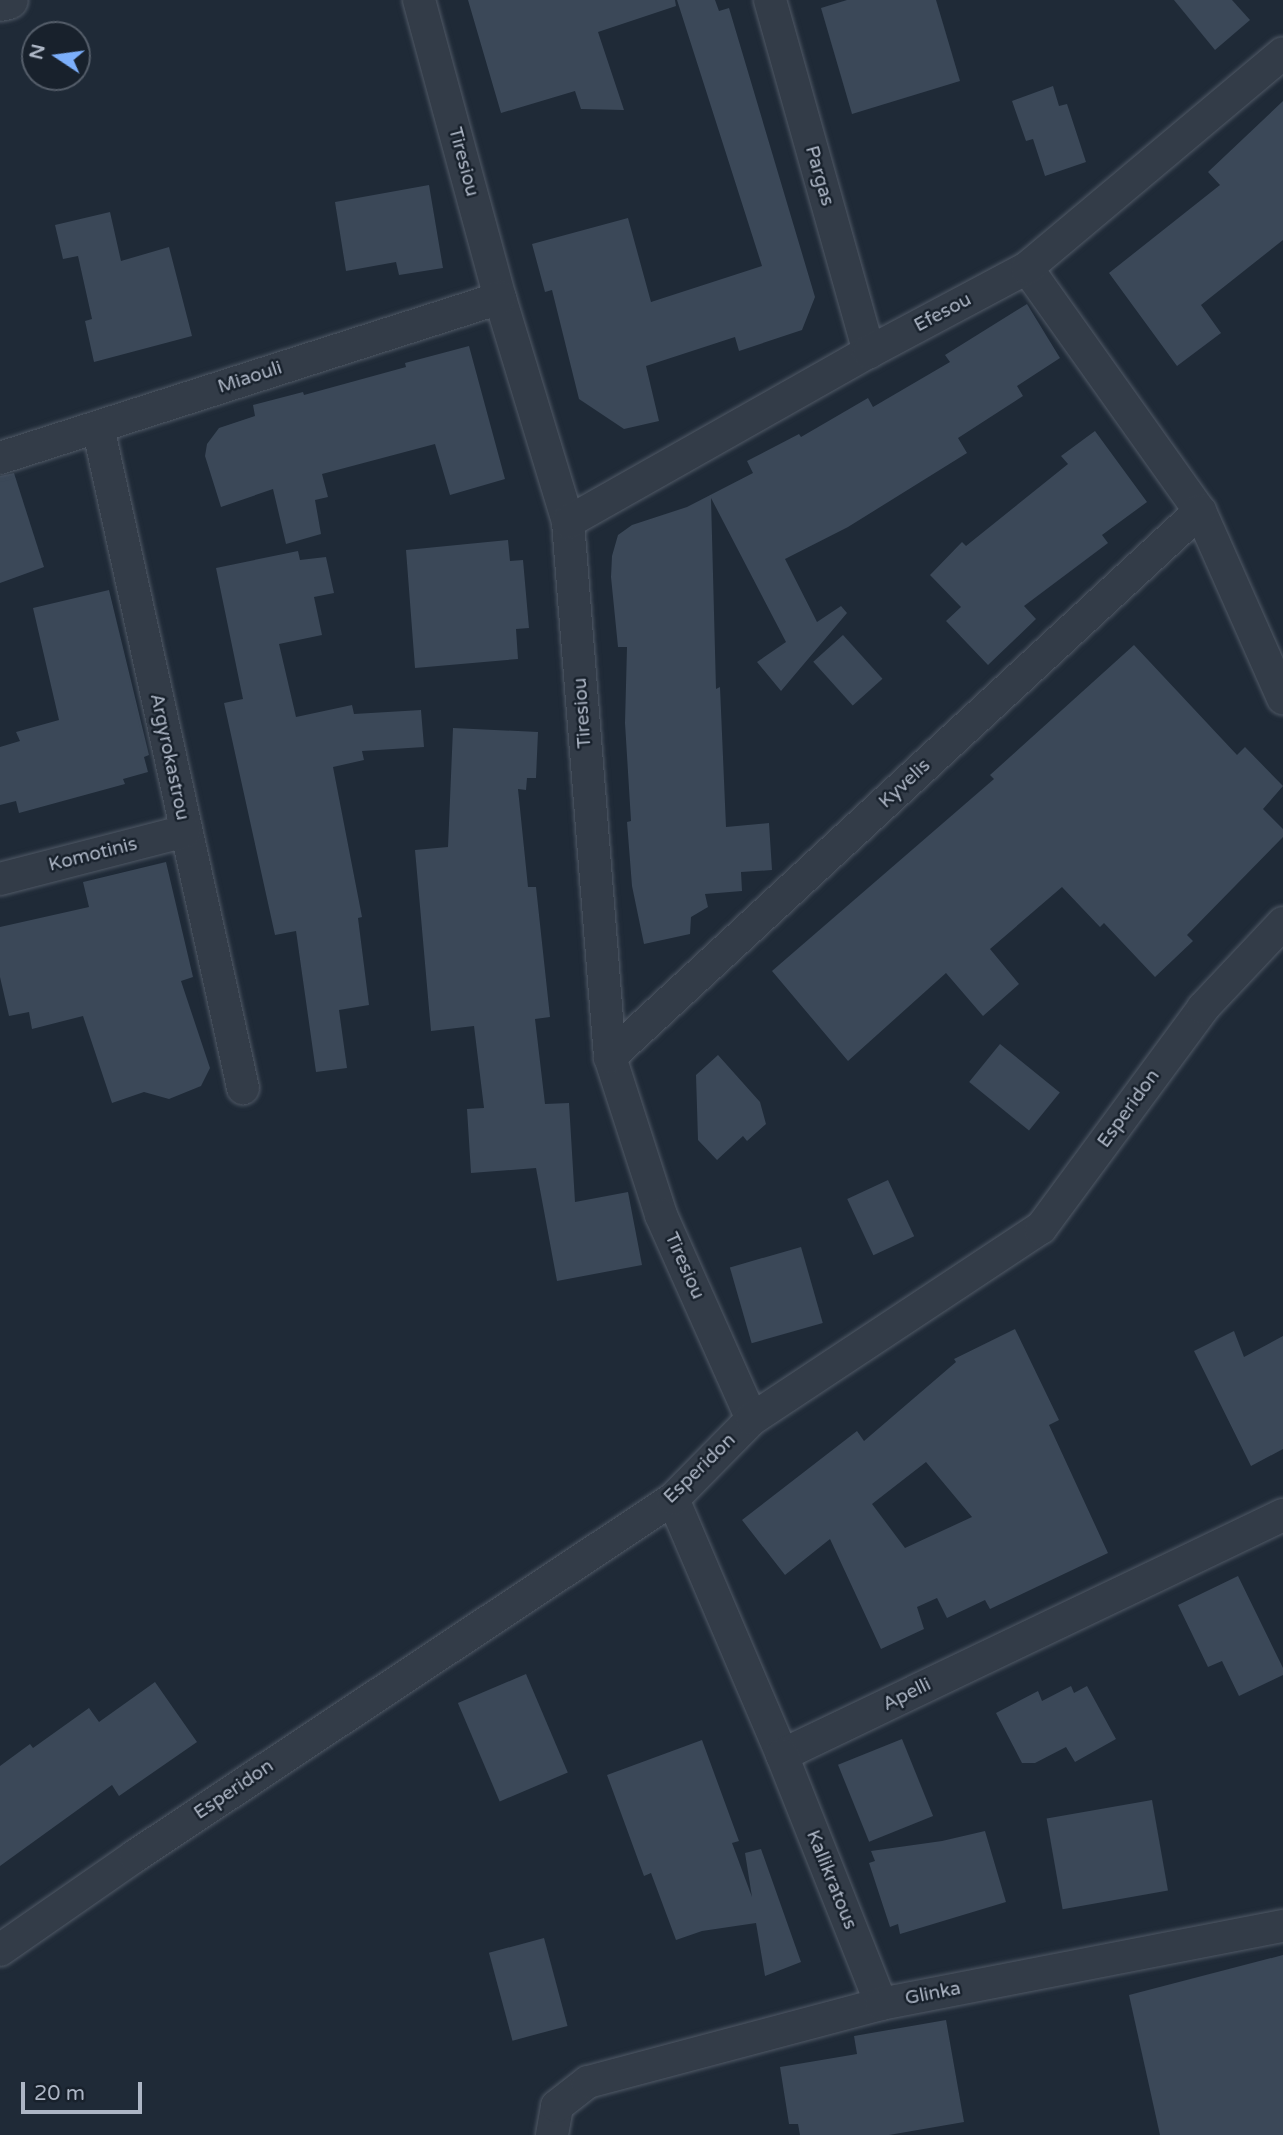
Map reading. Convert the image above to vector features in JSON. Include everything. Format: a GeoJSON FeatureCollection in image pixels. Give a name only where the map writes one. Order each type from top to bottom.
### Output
{"type":"FeatureCollection","features":[{"type":"Feature","properties":{"kind":"street"},"geometry":{"type":"LineString","coordinates":[[0,2],[9,0]]}},
{"type":"Feature","properties":{"kind":"street","name":"Tiresiou"},"geometry":{"type":"LineString","coordinates":[[419,0],[500,298],[568,522],[610,1057],[661,1215],[752,1419]]}},
{"type":"Feature","properties":{"kind":"street","name":"Pargas"},"geometry":{"type":"LineString","coordinates":[[770,0],[869,352]]}},
{"type":"Feature","properties":{"kind":"street","name":"Efesou"},"geometry":{"type":"LineString","coordinates":[[568,522],[869,352],[1027,268],[1283,53]]}},
{"type":"Feature","properties":{"kind":"street"},"geometry":{"type":"LineString","coordinates":[[1027,268],[1200,511],[1283,698]]}},
{"type":"Feature","properties":{"kind":"street","name":"Miaouli"},"geometry":{"type":"LineString","coordinates":[[0,458],[500,298]]}},
{"type":"Feature","properties":{"kind":"street","name":"Argyrokastrou"},"geometry":{"type":"LineString","coordinates":[[98,427],[243,1088]]}},
{"type":"Feature","properties":{"kind":"street","name":"Kyvelis"},"geometry":{"type":"LineString","coordinates":[[610,1057],[1200,511]]}},
{"type":"Feature","properties":{"kind":"street","name":"Komotinis"},"geometry":{"type":"LineString","coordinates":[[0,878],[185,831]]}},
{"type":"Feature","properties":{"kind":"street","name":"Esperidon"},"geometry":{"type":"LineString","coordinates":[[0,1950],[135,1856],[673,1499],[752,1419],[1041,1228],[1203,1008],[1283,923]]}},
{"type":"Feature","properties":{"kind":"street"},"geometry":{"type":"LineString","coordinates":[[673,1499],[782,1755]]}},
{"type":"Feature","properties":{"kind":"street","name":"Apelli"},"geometry":{"type":"LineString","coordinates":[[782,1755],[1283,1515]]}},
{"type":"Feature","properties":{"kind":"street","name":"Kallikratous"},"geometry":{"type":"LineString","coordinates":[[782,1755],[881,2004]]}},
{"type":"Feature","properties":{"kind":"street","name":"Glinka"},"geometry":{"type":"LineString","coordinates":[[552,2135],[557,2106],[589,2082],[881,2004],[1283,1926]]}},
{"type":"Feature","properties":{"kind":"building"},"geometry":{"type":"Polygon","coordinates":[[[468,0],[675,0],[676,6],[598,32],[624,110],[581,109],[575,91],[501,113],[468,0]]]}},
{"type":"Feature","properties":{"kind":"building"},"geometry":{"type":"Polygon","coordinates":[[[677,0],[715,0],[719,11],[729,8],[815,297],[802,330],[739,351],[735,337],[646,366],[659,421],[624,429],[579,399],[552,290],[545,292],[532,244],[628,218],[651,302],[762,266],[677,0]]]}},
{"type":"Feature","properties":{"kind":"building"},"geometry":{"type":"Polygon","coordinates":[[[847,0],[936,0],[960,81],[852,114],[821,8],[847,0]]]}},
{"type":"Feature","properties":{"kind":"building"},"geometry":{"type":"Polygon","coordinates":[[[1174,0],[1232,0],[1250,20],[1215,50],[1174,0]]]}},
{"type":"Feature","properties":{"kind":"building"},"geometry":{"type":"Polygon","coordinates":[[[1053,86],[1059,106],[1067,104],[1086,162],[1045,176],[1033,139],[1026,141],[1012,101],[1053,86]]]}},
{"type":"Feature","properties":{"kind":"building"},"geometry":{"type":"Polygon","coordinates":[[[1283,101],[1283,240],[1201,305],[1221,333],[1177,366],[1109,273],[1220,185],[1208,172],[1283,101]]]}},
{"type":"Feature","properties":{"kind":"building"},"geometry":{"type":"Polygon","coordinates":[[[429,185],[443,268],[399,275],[396,262],[346,271],[335,202],[429,185]]]}},
{"type":"Feature","properties":{"kind":"building"},"geometry":{"type":"Polygon","coordinates":[[[110,212],[121,261],[169,247],[192,336],[94,362],[85,321],[92,319],[78,256],[63,259],[55,225],[110,212]]]}},
{"type":"Feature","properties":{"kind":"building"},"geometry":{"type":"Polygon","coordinates":[[[1027,304],[1060,358],[1017,386],[1023,396],[958,438],[967,453],[848,527],[785,559],[817,622],[841,606],[847,613],[781,691],[757,662],[786,642],[711,498],[716,689],[720,687],[726,827],[769,823],[772,870],[741,872],[742,891],[705,894],[708,907],[691,917],[690,934],[644,944],[632,886],[627,822],[631,821],[625,723],[627,647],[618,647],[611,577],[612,556],[618,535],[632,525],[687,507],[753,473],[747,461],[799,434],[801,437],[868,398],[873,407],[950,362],[945,355],[1027,304]]]}},
{"type":"Feature","properties":{"kind":"building"},"geometry":{"type":"Polygon","coordinates":[[[469,346],[505,479],[450,495],[435,444],[322,474],[328,497],[315,500],[321,534],[286,544],[273,489],[221,507],[205,456],[207,444],[219,428],[255,416],[253,405],[303,392],[304,395],[406,367],[405,363],[469,346]]]}},
{"type":"Feature","properties":{"kind":"building"},"geometry":{"type":"Polygon","coordinates":[[[1095,431],[1147,502],[1102,535],[1108,543],[1024,606],[1036,619],[988,665],[946,621],[961,607],[930,575],[962,542],[966,546],[1068,464],[1061,456],[1095,431]]]}},
{"type":"Feature","properties":{"kind":"building"},"geometry":{"type":"Polygon","coordinates":[[[14,473],[44,567],[0,583],[0,476],[14,473]]]}},
{"type":"Feature","properties":{"kind":"building"},"geometry":{"type":"Polygon","coordinates":[[[508,540],[510,561],[523,560],[529,628],[516,629],[518,659],[415,668],[406,550],[508,540]]]}},
{"type":"Feature","properties":{"kind":"building"},"geometry":{"type":"Polygon","coordinates":[[[298,551],[300,560],[326,557],[334,593],[314,597],[322,635],[279,644],[296,717],[352,705],[354,714],[421,710],[424,747],[362,751],[364,760],[333,767],[362,917],[358,918],[369,1005],[339,1010],[347,1068],[316,1072],[296,931],[275,935],[224,703],[243,699],[216,568],[298,551]]]}},
{"type":"Feature","properties":{"kind":"building"},"geometry":{"type":"Polygon","coordinates":[[[109,590],[149,755],[144,757],[148,772],[123,779],[125,784],[19,813],[16,801],[0,805],[0,747],[20,741],[16,732],[59,720],[33,608],[109,590]]]}},
{"type":"Feature","properties":{"kind":"building"},"geometry":{"type":"Polygon","coordinates":[[[843,635],[882,679],[853,706],[813,662],[843,635]]]}},
{"type":"Feature","properties":{"kind":"building"},"geometry":{"type":"Polygon","coordinates":[[[1134,645],[1237,755],[1245,747],[1283,786],[1263,809],[1283,829],[1283,837],[1187,935],[1193,941],[1155,977],[1104,923],[1100,927],[1062,887],[990,949],[1019,984],[983,1016],[946,973],[848,1061],[772,971],[994,779],[990,775],[1134,645]]]}},
{"type":"Feature","properties":{"kind":"building"},"geometry":{"type":"Polygon","coordinates":[[[453,728],[538,732],[536,778],[527,778],[526,790],[518,789],[528,887],[536,887],[550,1017],[535,1019],[545,1104],[569,1103],[575,1202],[628,1192],[642,1265],[557,1281],[536,1168],[471,1173],[467,1109],[484,1108],[474,1026],[431,1031],[415,850],[448,847],[453,728]]]}},
{"type":"Feature","properties":{"kind":"building"},"geometry":{"type":"Polygon","coordinates":[[[166,862],[193,977],[181,981],[210,1068],[201,1086],[169,1099],[144,1092],[112,1103],[83,1016],[32,1029],[29,1012],[9,1016],[0,977],[0,927],[89,907],[83,882],[166,862]]]}},
{"type":"Feature","properties":{"kind":"building"},"geometry":{"type":"Polygon","coordinates":[[[1000,1044],[1060,1092],[1029,1131],[969,1082],[1000,1044]]]}},
{"type":"Feature","properties":{"kind":"building"},"geometry":{"type":"Polygon","coordinates":[[[718,1055],[760,1102],[766,1124],[747,1141],[743,1136],[717,1160],[698,1140],[696,1075],[718,1055]]]}},
{"type":"Feature","properties":{"kind":"building"},"geometry":{"type":"Polygon","coordinates":[[[888,1180],[914,1236],[873,1255],[847,1199],[888,1180]]]}},
{"type":"Feature","properties":{"kind":"building"},"geometry":{"type":"Polygon","coordinates":[[[801,1247],[823,1323],[752,1343],[730,1267],[801,1247]]]}},
{"type":"Feature","properties":{"kind":"building"},"geometry":{"type":"Polygon","coordinates":[[[1015,1329],[1059,1420],[1049,1425],[1108,1553],[990,1609],[985,1600],[947,1618],[937,1598],[917,1607],[924,1629],[881,1649],[830,1539],[785,1575],[742,1520],[857,1431],[864,1441],[956,1362],[954,1359],[1015,1329]],[[926,1462],[872,1504],[905,1548],[972,1517],[926,1462]]]}},
{"type":"Feature","properties":{"kind":"building"},"geometry":{"type":"Polygon","coordinates":[[[1234,1331],[1244,1357],[1283,1336],[1283,1449],[1251,1466],[1194,1351],[1234,1331]]]}},
{"type":"Feature","properties":{"kind":"building"},"geometry":{"type":"Polygon","coordinates":[[[1238,1576],[1283,1668],[1283,1675],[1239,1696],[1222,1661],[1208,1667],[1178,1605],[1238,1576]]]}},
{"type":"Feature","properties":{"kind":"building"},"geometry":{"type":"Polygon","coordinates":[[[526,1674],[568,1772],[500,1801],[458,1703],[526,1674]]]}},
{"type":"Feature","properties":{"kind":"building"},"geometry":{"type":"Polygon","coordinates":[[[155,1682],[197,1742],[119,1796],[112,1785],[0,1866],[0,1766],[30,1744],[33,1748],[89,1708],[99,1722],[155,1682]]]}},
{"type":"Feature","properties":{"kind":"building"},"geometry":{"type":"Polygon","coordinates":[[[1071,1686],[1074,1693],[1087,1686],[1116,1739],[1075,1762],[1066,1747],[1035,1763],[1022,1763],[996,1713],[1038,1691],[1042,1701],[1071,1686]]]}},
{"type":"Feature","properties":{"kind":"building"},"geometry":{"type":"Polygon","coordinates":[[[902,1739],[933,1816],[869,1842],[838,1765],[902,1739]]]}},
{"type":"Feature","properties":{"kind":"building"},"geometry":{"type":"Polygon","coordinates":[[[702,1740],[739,1841],[732,1843],[752,1897],[745,1853],[761,1849],[801,1962],[765,1976],[756,1923],[702,1931],[676,1940],[651,1873],[644,1876],[607,1775],[702,1740]]]}},
{"type":"Feature","properties":{"kind":"building"},"geometry":{"type":"Polygon","coordinates":[[[1152,1800],[1168,1891],[1063,1909],[1047,1819],[1152,1800]]]}},
{"type":"Feature","properties":{"kind":"building"},"geometry":{"type":"Polygon","coordinates":[[[985,1831],[1006,1902],[900,1934],[898,1924],[890,1927],[869,1863],[875,1861],[871,1851],[942,1841],[985,1831]]]}},
{"type":"Feature","properties":{"kind":"building"},"geometry":{"type":"Polygon","coordinates":[[[544,1938],[568,2026],[512,2041],[489,1953],[544,1938]]]}},
{"type":"Feature","properties":{"kind":"building"},"geometry":{"type":"Polygon","coordinates":[[[1283,1955],[1283,2135],[1160,2135],[1129,1995],[1283,1955]]]}},
{"type":"Feature","properties":{"kind":"building"},"geometry":{"type":"Polygon","coordinates":[[[946,2020],[964,2122],[889,2135],[800,2135],[798,2124],[789,2124],[780,2067],[857,2054],[854,2036],[946,2020]]]}}]}
